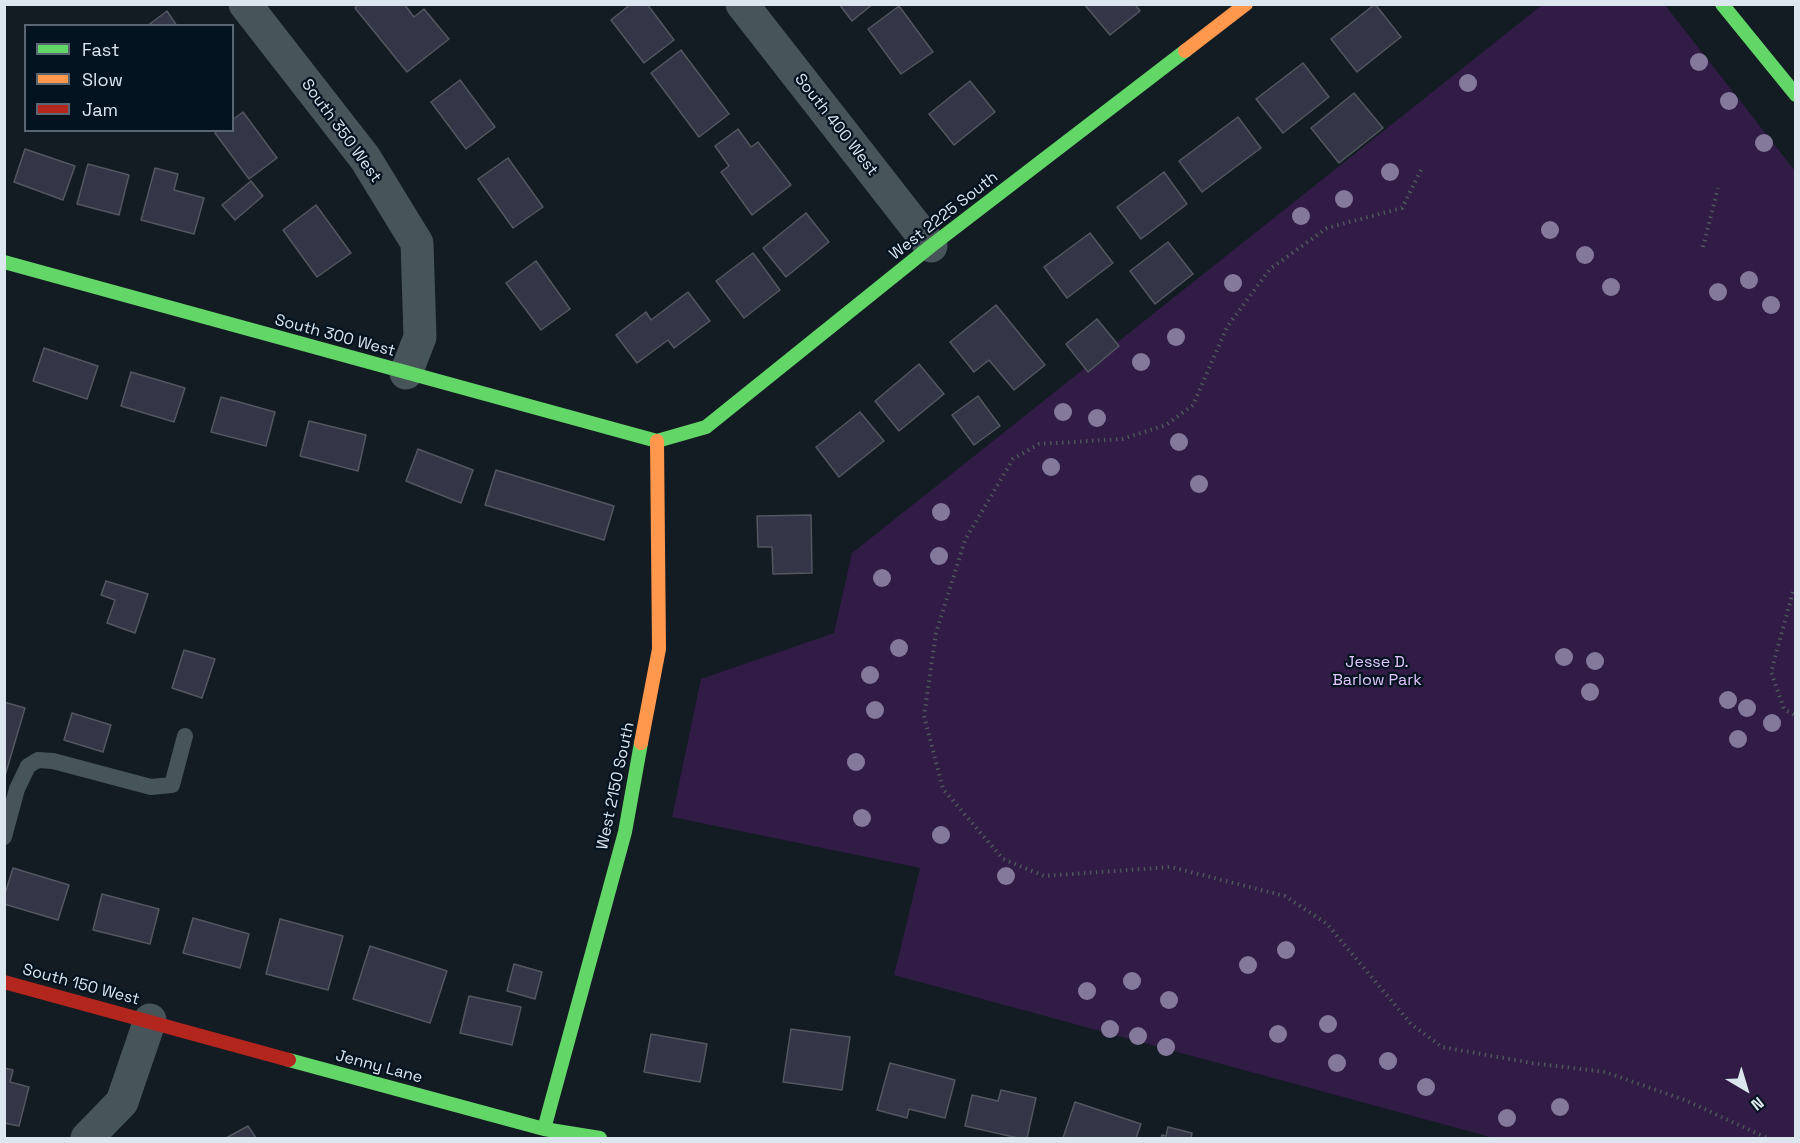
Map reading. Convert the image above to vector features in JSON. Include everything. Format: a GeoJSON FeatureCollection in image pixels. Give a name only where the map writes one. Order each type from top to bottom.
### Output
{"type":"FeatureCollection","features":[{"type":"Feature","properties":{"kind":"street","name":"South 350 West"},"geometry":{"type":"LineString","coordinates":[[245,4],[365,158],[417,243],[420,337],[406,373]]}},
{"type":"Feature","properties":{"kind":"street","name":"South 400 West"},"geometry":{"type":"LineString","coordinates":[[742,4],[931,246]]}},
{"type":"Feature","properties":{"kind":"street"},"geometry":{"type":"LineString","coordinates":[[1722,4],[1796,95]]}},
{"type":"Feature","properties":{"kind":"street","name":"West 2225 South"},"geometry":{"type":"LineString","coordinates":[[657,441],[706,427],[1232,8]]}},
{"type":"Feature","properties":{"kind":"street","name":"South 300 West"},"geometry":{"type":"LineString","coordinates":[[4,262],[657,441]]}},
{"type":"Feature","properties":{"kind":"street","name":"West 2150 South"},"geometry":{"type":"LineString","coordinates":[[544,1129],[625,832],[659,649],[657,441]]}},
{"type":"Feature","properties":{"kind":"street","name":"South 150 West"},"geometry":{"type":"LineString","coordinates":[[4,982],[150,1020]]}},
{"type":"Feature","properties":{"kind":"street"},"geometry":{"type":"LineString","coordinates":[[87,1138],[122,1102],[150,1020]]}},
{"type":"Feature","properties":{"kind":"street","name":"Jenny Lane"},"geometry":{"type":"LineString","coordinates":[[150,1020],[544,1129],[600,1138]]}},
{"type":"Feature","properties":{"kind":"lane"},"geometry":{"type":"LineString","coordinates":[[4,837],[17,789],[28,766],[38,760],[53,761],[151,787],[172,784],[185,736]]}},
{"type":"Feature","properties":{"kind":"path"},"geometry":{"type":"LineString","coordinates":[[1421,170],[1402,208],[1327,228],[1270,269],[1227,327],[1193,405],[1166,425],[1122,439],[1039,444],[1013,459],[965,540],[936,633],[924,716],[943,789],[1003,860],[1044,876],[1171,867],[1285,896],[1328,924],[1411,1024],[1442,1047],[1532,1063],[1605,1071],[1688,1101],[1767,1138]]}},
{"type":"Feature","properties":{"kind":"path"},"geometry":{"type":"LineString","coordinates":[[1703,247],[1718,188]]}},
{"type":"Feature","properties":{"kind":"path"},"geometry":{"type":"LineString","coordinates":[[1793,592],[1771,672],[1784,710],[1796,716]]}},
{"type":"Feature","properties":{"kind":"green space","name":"Jesse D. Barlow Park"},"geometry":{"type":"Polygon","coordinates":[[[1542,5],[1665,5],[1795,171],[1795,1138],[1494,1138],[894,975],[920,868],[672,817],[701,679],[834,633],[852,553],[1542,5]]]}},
{"type":"Feature","properties":{"kind":"building"},"geometry":{"type":"Polygon","coordinates":[[[359,4],[404,4],[414,17],[424,9],[449,39],[407,72],[355,8],[359,4]]]}},
{"type":"Feature","properties":{"kind":"building"},"geometry":{"type":"Polygon","coordinates":[[[631,4],[647,4],[674,40],[644,63],[611,20],[631,4]]]}},
{"type":"Feature","properties":{"kind":"building"},"geometry":{"type":"Polygon","coordinates":[[[839,4],[873,4],[852,21],[839,4]]]}},
{"type":"Feature","properties":{"kind":"building"},"geometry":{"type":"Polygon","coordinates":[[[1084,4],[1135,4],[1140,11],[1110,35],[1084,4]]]}},
{"type":"Feature","properties":{"kind":"building"},"geometry":{"type":"Polygon","coordinates":[[[1375,4],[1401,37],[1357,72],[1331,39],[1375,4]]]}},
{"type":"Feature","properties":{"kind":"building"},"geometry":{"type":"Polygon","coordinates":[[[899,6],[933,52],[901,74],[868,29],[899,6]]]}},
{"type":"Feature","properties":{"kind":"building"},"geometry":{"type":"Polygon","coordinates":[[[167,11],[176,24],[150,24],[167,11]]]}},
{"type":"Feature","properties":{"kind":"building"},"geometry":{"type":"Polygon","coordinates":[[[681,50],[729,114],[699,137],[651,73],[681,50]]]}},
{"type":"Feature","properties":{"kind":"building"},"geometry":{"type":"Polygon","coordinates":[[[1303,63],[1329,97],[1283,133],[1256,99],[1303,63]]]}},
{"type":"Feature","properties":{"kind":"building"},"geometry":{"type":"Polygon","coordinates":[[[460,80],[495,127],[466,149],[431,102],[460,80]]]}},
{"type":"Feature","properties":{"kind":"building"},"geometry":{"type":"Polygon","coordinates":[[[970,81],[995,112],[954,145],[929,114],[970,81]]]}},
{"type":"Feature","properties":{"kind":"building"},"geometry":{"type":"Polygon","coordinates":[[[1354,93],[1383,128],[1339,163],[1311,128],[1354,93]]]}},
{"type":"Feature","properties":{"kind":"building"},"geometry":{"type":"Polygon","coordinates":[[[243,112],[277,158],[249,179],[215,133],[234,132],[234,119],[243,112]]]}},
{"type":"Feature","properties":{"kind":"building"},"geometry":{"type":"Polygon","coordinates":[[[1238,117],[1261,148],[1202,192],[1179,161],[1238,117]]]}},
{"type":"Feature","properties":{"kind":"building"},"geometry":{"type":"Polygon","coordinates":[[[738,129],[751,147],[758,142],[791,185],[752,215],[721,172],[729,166],[715,146],[738,129]]]}},
{"type":"Feature","properties":{"kind":"building"},"geometry":{"type":"Polygon","coordinates":[[[25,149],[75,166],[63,200],[14,182],[25,149]]]}},
{"type":"Feature","properties":{"kind":"building"},"geometry":{"type":"Polygon","coordinates":[[[508,158],[543,207],[513,228],[478,179],[508,158]]]}},
{"type":"Feature","properties":{"kind":"building"},"geometry":{"type":"Polygon","coordinates":[[[88,164],[129,175],[119,215],[77,204],[88,164]]]}},
{"type":"Feature","properties":{"kind":"building"},"geometry":{"type":"Polygon","coordinates":[[[155,168],[178,174],[174,190],[204,198],[194,234],[141,220],[155,168]]]}},
{"type":"Feature","properties":{"kind":"building"},"geometry":{"type":"Polygon","coordinates":[[[1164,172],[1187,204],[1141,239],[1117,207],[1164,172]]]}},
{"type":"Feature","properties":{"kind":"building"},"geometry":{"type":"Polygon","coordinates":[[[251,181],[263,196],[235,220],[222,205],[251,181]]]}},
{"type":"Feature","properties":{"kind":"building"},"geometry":{"type":"Polygon","coordinates":[[[316,205],[351,253],[317,277],[283,230],[316,205]]]}},
{"type":"Feature","properties":{"kind":"building"},"geometry":{"type":"Polygon","coordinates":[[[806,213],[829,242],[786,277],[763,248],[806,213]]]}},
{"type":"Feature","properties":{"kind":"building"},"geometry":{"type":"Polygon","coordinates":[[[1090,233],[1113,263],[1067,298],[1044,267],[1090,233]]]}},
{"type":"Feature","properties":{"kind":"building"},"geometry":{"type":"Polygon","coordinates":[[[1168,242],[1193,274],[1155,304],[1130,271],[1168,242]]]}},
{"type":"Feature","properties":{"kind":"building"},"geometry":{"type":"Polygon","coordinates":[[[753,253],[780,290],[744,318],[716,281],[753,253]]]}},
{"type":"Feature","properties":{"kind":"building"},"geometry":{"type":"Polygon","coordinates":[[[536,261],[570,309],[541,330],[506,283],[536,261]]]}},
{"type":"Feature","properties":{"kind":"building"},"geometry":{"type":"Polygon","coordinates":[[[688,292],[710,321],[674,348],[668,340],[637,363],[616,335],[646,312],[651,320],[688,292]]]}},
{"type":"Feature","properties":{"kind":"building"},"geometry":{"type":"Polygon","coordinates":[[[996,305],[1045,365],[1014,390],[989,360],[974,372],[950,342],[996,305]]]}},
{"type":"Feature","properties":{"kind":"building"},"geometry":{"type":"Polygon","coordinates":[[[1097,319],[1119,346],[1088,372],[1066,344],[1097,319]]]}},
{"type":"Feature","properties":{"kind":"building"},"geometry":{"type":"Polygon","coordinates":[[[44,348],[98,366],[87,399],[33,381],[44,348]]]}},
{"type":"Feature","properties":{"kind":"building"},"geometry":{"type":"Polygon","coordinates":[[[919,364],[944,394],[899,431],[875,401],[919,364]]]}},
{"type":"Feature","properties":{"kind":"building"},"geometry":{"type":"Polygon","coordinates":[[[131,372],[185,388],[174,422],[121,406],[131,372]]]}},
{"type":"Feature","properties":{"kind":"building"},"geometry":{"type":"Polygon","coordinates":[[[978,396],[1000,426],[974,445],[952,415],[978,396]]]}},
{"type":"Feature","properties":{"kind":"building"},"geometry":{"type":"Polygon","coordinates":[[[221,397],[275,412],[266,446],[211,432],[221,397]]]}},
{"type":"Feature","properties":{"kind":"building"},"geometry":{"type":"Polygon","coordinates":[[[860,412],[884,441],[839,477],[816,447],[860,412]]]}},
{"type":"Feature","properties":{"kind":"building"},"geometry":{"type":"Polygon","coordinates":[[[309,421],[366,435],[358,471],[300,456],[309,421]]]}},
{"type":"Feature","properties":{"kind":"building"},"geometry":{"type":"Polygon","coordinates":[[[418,449],[473,470],[461,503],[406,481],[418,449]]]}},
{"type":"Feature","properties":{"kind":"building"},"geometry":{"type":"Polygon","coordinates":[[[496,470],[614,506],[604,540],[485,505],[496,470]]]}},
{"type":"Feature","properties":{"kind":"building"},"geometry":{"type":"Polygon","coordinates":[[[811,515],[812,573],[773,574],[772,547],[758,547],[757,516],[811,515]]]}},
{"type":"Feature","properties":{"kind":"building"},"geometry":{"type":"Polygon","coordinates":[[[106,581],[148,594],[135,633],[107,623],[115,600],[101,595],[106,581]]]}},
{"type":"Feature","properties":{"kind":"building"},"geometry":{"type":"Polygon","coordinates":[[[184,650],[215,659],[202,698],[172,688],[184,650]]]}},
{"type":"Feature","properties":{"kind":"building"},"geometry":{"type":"Polygon","coordinates":[[[4,702],[25,708],[4,779],[4,702]]]}},
{"type":"Feature","properties":{"kind":"building"},"geometry":{"type":"Polygon","coordinates":[[[72,713],[111,725],[103,752],[64,740],[72,713]]]}},
{"type":"Feature","properties":{"kind":"building"},"geometry":{"type":"Polygon","coordinates":[[[13,868],[69,885],[58,920],[4,904],[13,868]]]}},
{"type":"Feature","properties":{"kind":"building"},"geometry":{"type":"Polygon","coordinates":[[[102,894],[159,909],[150,944],[93,930],[102,894]]]}},
{"type":"Feature","properties":{"kind":"building"},"geometry":{"type":"Polygon","coordinates":[[[193,918],[249,934],[240,968],[183,953],[193,918]]]}},
{"type":"Feature","properties":{"kind":"building"},"geometry":{"type":"Polygon","coordinates":[[[280,919],[343,936],[328,990],[266,974],[280,919]]]}},
{"type":"Feature","properties":{"kind":"building"},"geometry":{"type":"Polygon","coordinates":[[[370,946],[447,971],[430,1023],[353,999],[370,946]]]}},
{"type":"Feature","properties":{"kind":"building"},"geometry":{"type":"Polygon","coordinates":[[[514,964],[542,972],[535,999],[507,991],[514,964]]]}},
{"type":"Feature","properties":{"kind":"building"},"geometry":{"type":"Polygon","coordinates":[[[469,996],[521,1007],[512,1045],[460,1033],[469,996]]]}},
{"type":"Feature","properties":{"kind":"building"},"geometry":{"type":"Polygon","coordinates":[[[791,1029],[850,1037],[842,1090],[783,1082],[791,1029]]]}},
{"type":"Feature","properties":{"kind":"building"},"geometry":{"type":"Polygon","coordinates":[[[651,1034],[707,1044],[700,1082],[644,1072],[651,1034]]]}},
{"type":"Feature","properties":{"kind":"building"},"geometry":{"type":"Polygon","coordinates":[[[890,1063],[955,1080],[945,1118],[909,1109],[907,1118],[877,1110],[890,1063]]]}},
{"type":"Feature","properties":{"kind":"building"},"geometry":{"type":"Polygon","coordinates":[[[4,1068],[13,1070],[10,1082],[29,1087],[19,1126],[4,1123],[4,1068]]]}},
{"type":"Feature","properties":{"kind":"building"},"geometry":{"type":"Polygon","coordinates":[[[1001,1090],[1036,1098],[1027,1138],[965,1126],[972,1095],[998,1101],[1001,1090]]]}},
{"type":"Feature","properties":{"kind":"building"},"geometry":{"type":"Polygon","coordinates":[[[1075,1102],[1141,1124],[1136,1138],[1063,1138],[1075,1102]]]}},
{"type":"Feature","properties":{"kind":"building"},"geometry":{"type":"Polygon","coordinates":[[[248,1126],[256,1138],[226,1138],[248,1126]]]}},
{"type":"Feature","properties":{"kind":"building"},"geometry":{"type":"Polygon","coordinates":[[[1168,1127],[1192,1133],[1191,1138],[1161,1138],[1162,1135],[1166,1136],[1168,1127]]]}},
{"type":"Feature","properties":{"kind":"traffic: fast"},"geometry":{"type":"LineString","coordinates":[[1722,4],[1796,95]]}},
{"type":"Feature","properties":{"kind":"traffic: fast"},"geometry":{"type":"LineString","coordinates":[[657,441],[706,427],[931,246],[1185,51]]}},
{"type":"Feature","properties":{"kind":"traffic: fast"},"geometry":{"type":"LineString","coordinates":[[4,262],[657,441]]}},
{"type":"Feature","properties":{"kind":"traffic: fast"},"geometry":{"type":"LineString","coordinates":[[544,1129],[625,832],[641,743]]}},
{"type":"Feature","properties":{"kind":"traffic: fast"},"geometry":{"type":"LineString","coordinates":[[289,1060],[544,1129],[600,1138]]}},
{"type":"Feature","properties":{"kind":"traffic: slow"},"geometry":{"type":"LineString","coordinates":[[1185,51],[1246,4]]}},
{"type":"Feature","properties":{"kind":"traffic: slow"},"geometry":{"type":"LineString","coordinates":[[641,743],[659,649],[657,441]]}},
{"type":"Feature","properties":{"kind":"traffic: jam"},"geometry":{"type":"LineString","coordinates":[[4,982],[289,1060]]}}]}
